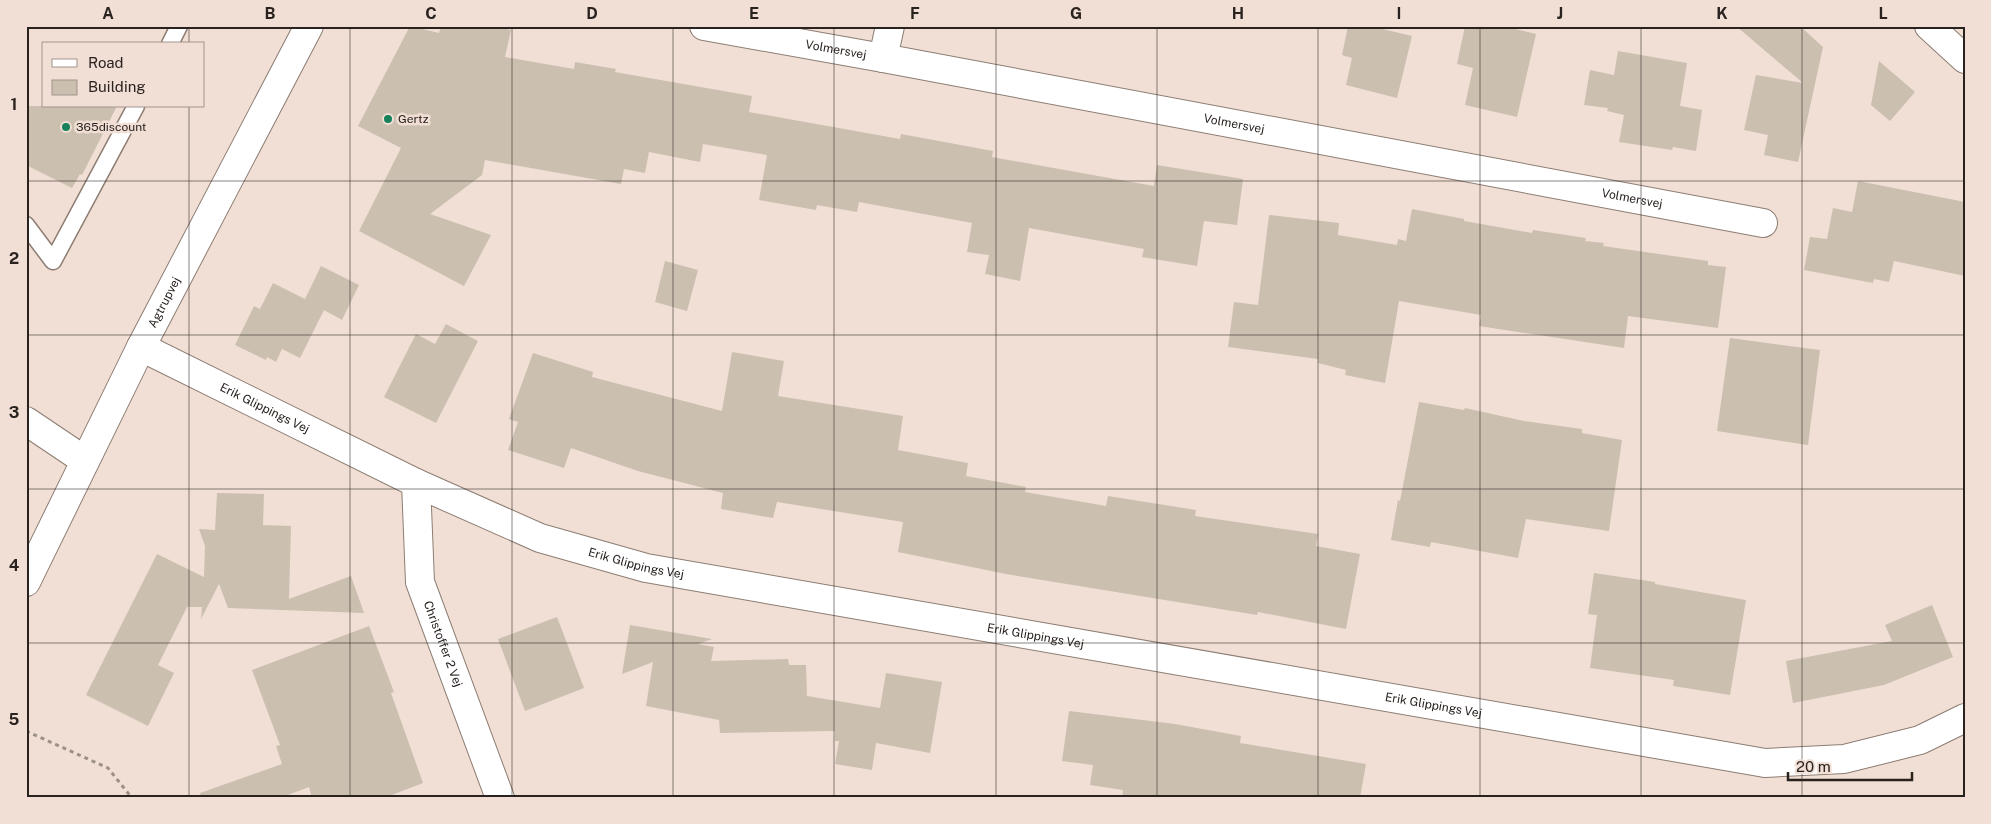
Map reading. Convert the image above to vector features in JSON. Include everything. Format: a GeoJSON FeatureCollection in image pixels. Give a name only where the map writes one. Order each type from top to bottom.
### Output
{"type":"FeatureCollection","features":[{"type":"Feature","properties":{"kind":"street","name":"Agtrupvej"},"geometry":{"type":"LineString","coordinates":[[26,582],[84,460],[141,347],[309,26]]}},
{"type":"Feature","properties":{"kind":"street","name":"Volmersvej"},"geometry":{"type":"LineString","coordinates":[[704,26],[1763,223]]}},
{"type":"Feature","properties":{"kind":"street"},"geometry":{"type":"LineString","coordinates":[[883,58],[890,26]]}},
{"type":"Feature","properties":{"kind":"street"},"geometry":{"type":"LineString","coordinates":[[1929,26],[1965,59]]}},
{"type":"Feature","properties":{"kind":"street","name":"Erik Glippings Vej"},"geometry":{"type":"LineString","coordinates":[[141,347],[416,483],[540,538],[646,568],[1765,763],[1844,759],[1920,740],[1965,718]]}},
{"type":"Feature","properties":{"kind":"street"},"geometry":{"type":"LineString","coordinates":[[26,420],[84,460]]}},
{"type":"Feature","properties":{"kind":"street","name":"Christoffer 2 Vej"},"geometry":{"type":"LineString","coordinates":[[416,483],[420,582],[500,798]]}},
{"type":"Feature","properties":{"kind":"lane"},"geometry":{"type":"LineString","coordinates":[[171,42],[179,26]]}},
{"type":"Feature","properties":{"kind":"lane"},"geometry":{"type":"LineString","coordinates":[[26,225],[53,261],[135,108]]}},
{"type":"Feature","properties":{"kind":"path"},"geometry":{"type":"LineString","coordinates":[[26,730],[108,768],[132,798]]}},
{"type":"Feature","properties":{"kind":"building"},"geometry":{"type":"Polygon","coordinates":[[[410,26],[439,33],[441,26],[491,26],[511,30],[505,57],[574,69],[575,62],[616,69],[615,72],[752,96],[749,112],[900,139],[901,134],[993,151],[992,157],[1154,186],[1157,165],[1243,179],[1237,225],[1204,221],[1197,266],[1142,257],[1144,249],[1029,228],[1020,281],[985,274],[989,255],[967,252],[972,223],[859,202],[857,212],[817,205],[816,210],[759,200],[767,155],[703,144],[700,162],[649,152],[645,173],[624,169],[621,184],[485,160],[482,175],[430,214],[491,235],[464,286],[359,231],[401,148],[358,126],[410,26]]]}},
{"type":"Feature","properties":{"kind":"building"},"geometry":{"type":"Polygon","coordinates":[[[1348,26],[1370,26],[1412,36],[1397,98],[1346,85],[1352,58],[1342,55],[1348,26]]]}},
{"type":"Feature","properties":{"kind":"building"},"geometry":{"type":"Polygon","coordinates":[[[1465,26],[1503,26],[1536,34],[1517,117],[1465,105],[1473,68],[1457,64],[1465,26]]]}},
{"type":"Feature","properties":{"kind":"building"},"geometry":{"type":"Polygon","coordinates":[[[1736,26],[1800,26],[1823,47],[1798,162],[1764,155],[1768,135],[1744,130],[1756,75],[1803,83],[1736,26]]]}},
{"type":"Feature","properties":{"kind":"building"},"geometry":{"type":"Polygon","coordinates":[[[1618,51],[1687,63],[1680,106],[1702,110],[1696,151],[1673,147],[1672,150],[1619,142],[1624,115],[1607,111],[1608,108],[1584,105],[1590,70],[1614,75],[1618,51]]]}},
{"type":"Feature","properties":{"kind":"building"},"geometry":{"type":"Polygon","coordinates":[[[1879,61],[1915,92],[1890,121],[1871,105],[1879,61]]]}},
{"type":"Feature","properties":{"kind":"building"},"geometry":{"type":"Polygon","coordinates":[[[26,106],[42,106],[42,108],[116,108],[82,175],[80,174],[72,188],[26,165],[26,106]]]}},
{"type":"Feature","properties":{"kind":"building"},"geometry":{"type":"Polygon","coordinates":[[[1858,181],[1965,202],[1965,276],[1894,261],[1889,282],[1874,279],[1873,283],[1804,270],[1810,237],[1827,239],[1833,208],[1852,212],[1858,181]]]}},
{"type":"Feature","properties":{"kind":"building"},"geometry":{"type":"Polygon","coordinates":[[[1412,209],[1464,219],[1464,221],[1532,233],[1533,230],[1586,238],[1585,241],[1604,243],[1603,246],[1708,261],[1708,265],[1726,267],[1718,328],[1628,316],[1624,348],[1479,326],[1481,315],[1399,301],[1385,383],[1345,375],[1346,370],[1318,363],[1318,359],[1228,347],[1234,302],[1258,305],[1269,215],[1339,223],[1338,235],[1397,245],[1398,239],[1406,241],[1412,209]]]}},
{"type":"Feature","properties":{"kind":"building"},"geometry":{"type":"Polygon","coordinates":[[[665,261],[698,270],[687,311],[655,302],[665,261]]]}},
{"type":"Feature","properties":{"kind":"building"},"geometry":{"type":"Polygon","coordinates":[[[321,266],[359,285],[342,320],[324,310],[300,358],[282,349],[276,362],[267,357],[266,360],[235,345],[254,306],[260,309],[273,283],[305,299],[321,266]]]}},
{"type":"Feature","properties":{"kind":"building"},"geometry":{"type":"Polygon","coordinates":[[[446,324],[478,341],[436,423],[384,397],[416,334],[435,344],[446,324]]]}},
{"type":"Feature","properties":{"kind":"building"},"geometry":{"type":"Polygon","coordinates":[[[1730,338],[1820,350],[1808,445],[1717,431],[1730,338]]]}},
{"type":"Feature","properties":{"kind":"building"},"geometry":{"type":"Polygon","coordinates":[[[732,352],[784,361],[778,396],[903,416],[898,450],[968,463],[966,476],[1026,487],[1025,492],[1106,506],[1108,496],[1196,510],[1195,516],[1318,534],[1316,546],[1360,554],[1346,629],[1258,612],[1257,615],[1006,574],[898,552],[903,522],[777,502],[773,518],[721,509],[723,493],[638,471],[571,448],[564,468],[508,450],[518,422],[509,419],[533,353],[593,372],[592,377],[722,411],[732,352]]]}},
{"type":"Feature","properties":{"kind":"building"},"geometry":{"type":"Polygon","coordinates":[[[1419,402],[1464,410],[1465,408],[1524,421],[1582,429],[1582,433],[1622,440],[1609,531],[1526,519],[1518,558],[1431,542],[1430,547],[1391,540],[1419,402]]]}},
{"type":"Feature","properties":{"kind":"building"},"geometry":{"type":"Polygon","coordinates":[[[217,493],[264,494],[263,525],[291,526],[289,599],[351,576],[364,613],[228,608],[219,584],[201,619],[202,607],[187,607],[158,665],[174,673],[148,726],[86,695],[157,554],[204,577],[205,546],[199,529],[215,530],[217,493]]]}},
{"type":"Feature","properties":{"kind":"building"},"geometry":{"type":"Polygon","coordinates":[[[1594,573],[1655,582],[1655,584],[1746,600],[1730,695],[1673,686],[1674,680],[1590,668],[1597,615],[1588,614],[1594,573]]]}},
{"type":"Feature","properties":{"kind":"building"},"geometry":{"type":"Polygon","coordinates":[[[1932,605],[1953,657],[1884,685],[1793,703],[1786,661],[1892,641],[1885,625],[1932,605]]]}},
{"type":"Feature","properties":{"kind":"building"},"geometry":{"type":"Polygon","coordinates":[[[557,617],[584,688],[525,711],[498,639],[557,617]]]}},
{"type":"Feature","properties":{"kind":"building"},"geometry":{"type":"Polygon","coordinates":[[[630,625],[712,639],[698,644],[714,647],[711,661],[788,659],[789,665],[806,665],[807,696],[880,708],[886,673],[942,682],[930,753],[876,743],[872,770],[835,764],[839,741],[835,741],[835,731],[720,733],[719,720],[646,706],[653,662],[622,674],[630,625]]]}},
{"type":"Feature","properties":{"kind":"building"},"geometry":{"type":"Polygon","coordinates":[[[369,626],[394,692],[391,693],[423,783],[384,798],[312,798],[309,787],[280,798],[201,798],[200,793],[282,764],[276,746],[280,745],[252,670],[369,626]]]}},
{"type":"Feature","properties":{"kind":"building"},"geometry":{"type":"Polygon","coordinates":[[[1069,711],[1175,724],[1241,736],[1240,743],[1366,764],[1360,798],[1122,798],[1123,790],[1090,785],[1093,765],[1062,761],[1069,711]]]}},
{"type":"Feature","properties":{"kind":"place","name":"Gertz"},"geometry":{"type":"Point","coordinates":[388,119]}},
{"type":"Feature","properties":{"kind":"place","name":"365discount"},"geometry":{"type":"Point","coordinates":[66,127]}}]}
